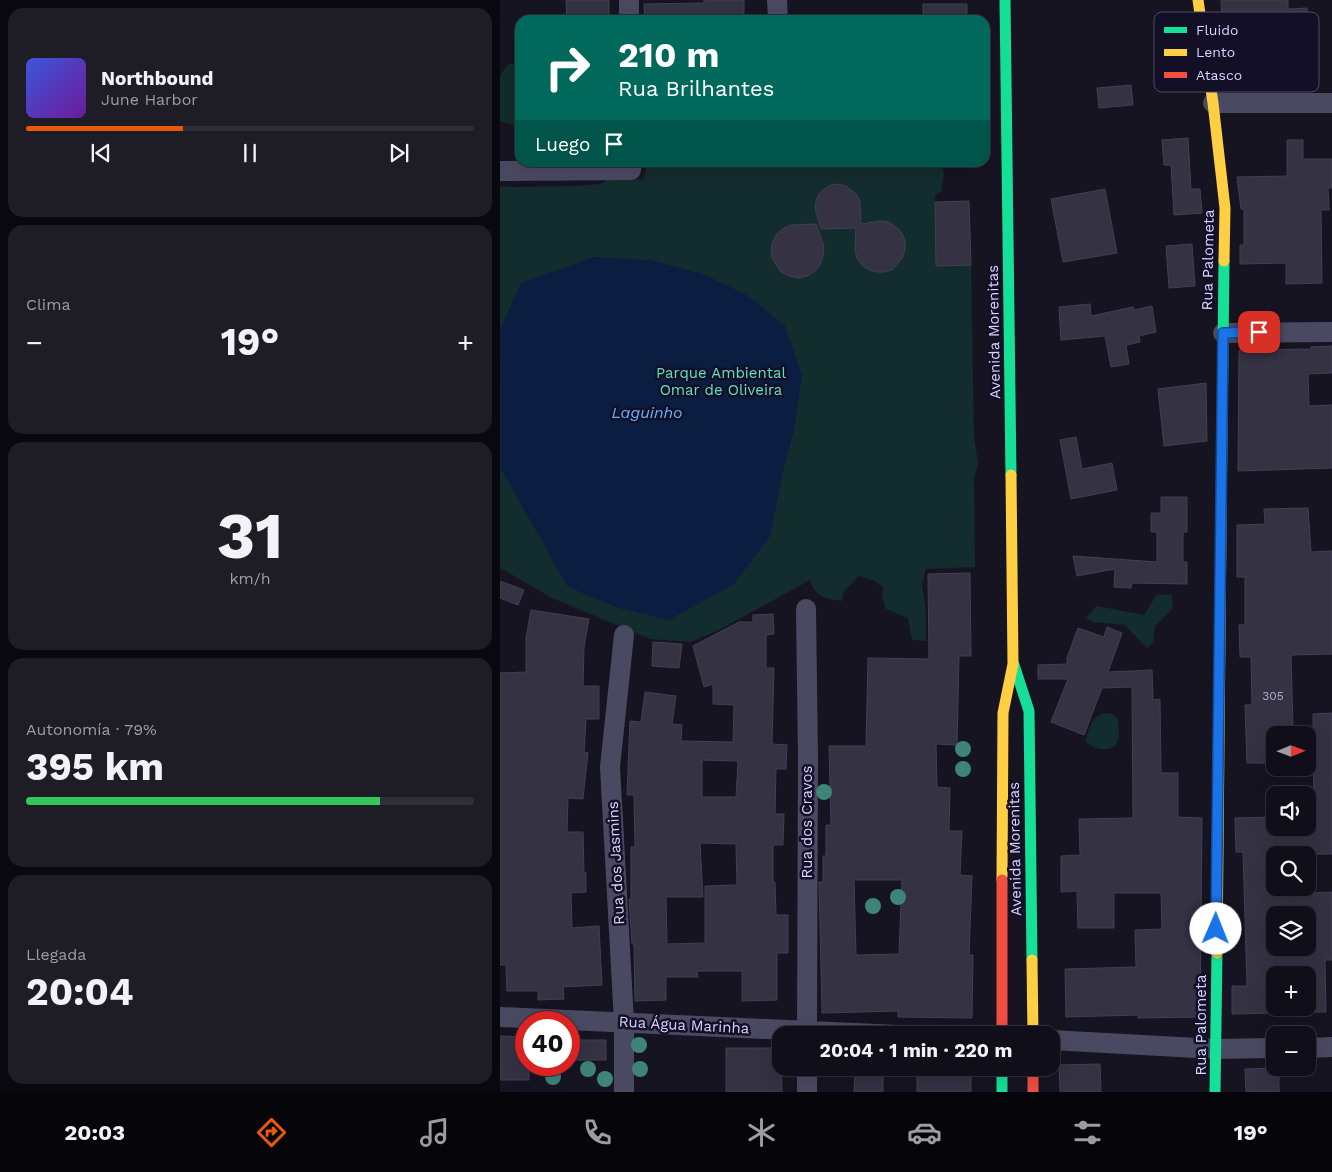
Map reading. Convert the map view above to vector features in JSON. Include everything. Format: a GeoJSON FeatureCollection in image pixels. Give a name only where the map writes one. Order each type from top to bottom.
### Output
{"type":"FeatureCollection","features":[{"type":"Feature","properties":{"kind":"main road","name":"Avenida Morenitas"},"geometry":{"type":"LineString","coordinates":[[1002,1026],[1003,713],[1013,664],[1005,0]]}},
{"type":"Feature","properties":{"kind":"main road","name":"Rua Palometa"},"geometry":{"type":"LineString","coordinates":[[1212,92],[1225,208],[1216,1092]]}},
{"type":"Feature","properties":{"kind":"main road","name":"Avenida Morenitas"},"geometry":{"type":"LineString","coordinates":[[1013,664],[1028,711],[1033,1026]]}},
{"type":"Feature","properties":{"kind":"main road"},"geometry":{"type":"LineString","coordinates":[[1002,1076],[1002,1092]]}},
{"type":"Feature","properties":{"kind":"main road"},"geometry":{"type":"LineString","coordinates":[[1033,1076],[1033,1092]]}},
{"type":"Feature","properties":{"kind":"street"},"geometry":{"type":"LineString","coordinates":[[629,0],[629,15]]}},
{"type":"Feature","properties":{"kind":"street"},"geometry":{"type":"LineString","coordinates":[[777,0],[778,15]]}},
{"type":"Feature","properties":{"kind":"street"},"geometry":{"type":"LineString","coordinates":[[1214,103],[1332,103]]}},
{"type":"Feature","properties":{"kind":"street"},"geometry":{"type":"LineString","coordinates":[[500,170],[598,167]]}},
{"type":"Feature","properties":{"kind":"street"},"geometry":{"type":"LineString","coordinates":[[1223,333],[1332,332]]}},
{"type":"Feature","properties":{"kind":"street","name":"Rua dos Cravos"},"geometry":{"type":"LineString","coordinates":[[806,609],[808,759],[807,1026]]}},
{"type":"Feature","properties":{"kind":"street","name":"Rua dos Jasmins"},"geometry":{"type":"LineString","coordinates":[[624,635],[610,767],[624,1022],[624,1092]]}},
{"type":"Feature","properties":{"kind":"street","name":"Rua Água Marinha"},"geometry":{"type":"LineString","coordinates":[[500,1017],[772,1031]]}},
{"type":"Feature","properties":{"kind":"street"},"geometry":{"type":"LineString","coordinates":[[1060,1040],[1215,1048],[1266,1048]]}},
{"type":"Feature","properties":{"kind":"street"},"geometry":{"type":"LineString","coordinates":[[1316,1048],[1332,1047]]}},
{"type":"Feature","properties":{"kind":"street"},"geometry":{"type":"LineString","coordinates":[[807,1076],[807,1092]]}},
{"type":"Feature","properties":{"kind":"green space"},"geometry":{"type":"Polygon","coordinates":[[[509,63],[515,65],[515,126],[500,121],[500,75],[509,63]]]}},
{"type":"Feature","properties":{"kind":"green space","name":"Parque Ambiental Omar de Oliveira"},"geometry":{"type":"Polygon","coordinates":[[[646,167],[943,167],[944,174],[941,192],[935,195],[936,226],[942,258],[937,266],[971,265],[974,436],[978,464],[974,478],[975,567],[926,569],[922,585],[926,612],[926,641],[912,640],[908,618],[886,609],[882,597],[883,587],[875,581],[859,576],[843,593],[842,601],[818,594],[810,580],[721,629],[691,642],[650,639],[552,598],[500,568],[500,187],[601,184],[609,178],[627,176],[643,180],[646,167]]]}},
{"type":"Feature","properties":{"kind":"green space"},"geometry":{"type":"Polygon","coordinates":[[[1157,594],[1172,595],[1173,608],[1155,626],[1153,643],[1147,648],[1125,625],[1093,622],[1086,618],[1097,606],[1144,615],[1157,594]]]}},
{"type":"Feature","properties":{"kind":"green space"},"geometry":{"type":"Polygon","coordinates":[[[1106,713],[1113,714],[1118,720],[1118,740],[1116,744],[1108,749],[1093,747],[1085,741],[1090,727],[1097,717],[1106,713]]]}},
{"type":"Feature","properties":{"kind":"water","name":"Laguinho"},"geometry":{"type":"Polygon","coordinates":[[[594,257],[650,260],[703,274],[747,295],[785,326],[802,376],[794,429],[770,536],[734,584],[669,620],[619,608],[568,587],[501,469],[500,330],[521,283],[594,257]]]}},
{"type":"Feature","properties":{"kind":"building"},"geometry":{"type":"Polygon","coordinates":[[[566,0],[609,0],[609,15],[567,15],[566,0]]]}},
{"type":"Feature","properties":{"kind":"building"},"geometry":{"type":"Polygon","coordinates":[[[704,0],[744,0],[744,15],[645,15],[644,4],[704,3],[704,0]]]}},
{"type":"Feature","properties":{"kind":"building"},"geometry":{"type":"Polygon","coordinates":[[[1221,0],[1288,0],[1288,9],[1307,8],[1307,12],[1222,12],[1221,0]]]}},
{"type":"Feature","properties":{"kind":"building"},"geometry":{"type":"Polygon","coordinates":[[[923,4],[967,4],[967,15],[923,15],[923,4]]]}},
{"type":"Feature","properties":{"kind":"building"},"geometry":{"type":"Polygon","coordinates":[[[1131,85],[1133,105],[1099,108],[1097,88],[1131,85]]]}},
{"type":"Feature","properties":{"kind":"building"},"geometry":{"type":"Polygon","coordinates":[[[1188,138],[1191,189],[1200,189],[1202,213],[1174,215],[1171,165],[1164,165],[1162,140],[1188,138]]]}},
{"type":"Feature","properties":{"kind":"building"},"geometry":{"type":"Polygon","coordinates":[[[1287,140],[1303,140],[1303,159],[1332,159],[1332,188],[1328,188],[1329,210],[1321,210],[1322,283],[1286,284],[1286,263],[1240,264],[1240,245],[1244,245],[1244,209],[1241,209],[1237,177],[1287,176],[1287,140]]]}},
{"type":"Feature","properties":{"kind":"building"},"geometry":{"type":"Polygon","coordinates":[[[838,184],[846,186],[857,195],[860,202],[861,224],[880,221],[889,222],[902,233],[905,241],[903,257],[893,269],[877,272],[869,270],[862,265],[857,258],[855,249],[856,228],[821,229],[815,208],[816,201],[824,189],[838,184]]]}},
{"type":"Feature","properties":{"kind":"building"},"geometry":{"type":"Polygon","coordinates":[[[1105,189],[1117,253],[1063,262],[1051,199],[1105,189]]]}},
{"type":"Feature","properties":{"kind":"building"},"geometry":{"type":"Polygon","coordinates":[[[969,201],[971,265],[936,266],[935,202],[969,201]]]}},
{"type":"Feature","properties":{"kind":"building"},"geometry":{"type":"Polygon","coordinates":[[[816,224],[824,247],[820,265],[807,276],[798,278],[781,272],[772,258],[771,250],[777,234],[784,228],[792,225],[816,224]]]}},
{"type":"Feature","properties":{"kind":"building"},"geometry":{"type":"Polygon","coordinates":[[[1192,244],[1195,286],[1169,288],[1166,246],[1192,244]]]}},
{"type":"Feature","properties":{"kind":"building"},"geometry":{"type":"Polygon","coordinates":[[[1090,304],[1091,316],[1133,307],[1134,310],[1152,306],[1156,332],[1139,336],[1140,342],[1126,345],[1129,364],[1111,367],[1105,336],[1061,340],[1059,307],[1090,304]]]}},
{"type":"Feature","properties":{"kind":"building"},"geometry":{"type":"Polygon","coordinates":[[[1332,346],[1332,373],[1308,374],[1309,406],[1332,405],[1332,468],[1238,471],[1239,350],[1311,349],[1311,347],[1332,346]]]}},
{"type":"Feature","properties":{"kind":"building"},"geometry":{"type":"Polygon","coordinates":[[[1206,383],[1207,441],[1164,446],[1158,389],[1206,383]]]}},
{"type":"Feature","properties":{"kind":"building"},"geometry":{"type":"Polygon","coordinates":[[[1076,437],[1082,469],[1112,463],[1117,490],[1071,499],[1060,440],[1076,437]]]}},
{"type":"Feature","properties":{"kind":"building"},"geometry":{"type":"Polygon","coordinates":[[[1161,497],[1187,497],[1187,532],[1183,532],[1183,562],[1187,562],[1187,584],[1132,583],[1131,588],[1114,587],[1115,569],[1077,576],[1073,556],[1157,562],[1157,532],[1151,532],[1151,513],[1161,513],[1161,497]]]}},
{"type":"Feature","properties":{"kind":"building"},"geometry":{"type":"Polygon","coordinates":[[[1308,508],[1311,552],[1332,551],[1332,654],[1291,655],[1293,726],[1266,726],[1266,763],[1247,763],[1245,705],[1252,705],[1251,657],[1240,657],[1239,625],[1245,625],[1245,577],[1237,577],[1237,525],[1265,524],[1264,509],[1308,508]]]}},
{"type":"Feature","properties":{"kind":"building"},"geometry":{"type":"Polygon","coordinates":[[[970,573],[971,656],[959,656],[957,745],[936,744],[937,787],[950,788],[949,831],[962,831],[960,875],[972,876],[969,955],[973,955],[972,1018],[898,1017],[898,1011],[822,1013],[819,882],[823,882],[823,856],[826,856],[826,825],[831,825],[829,746],[866,746],[868,658],[929,659],[928,574],[970,573]],[[854,880],[856,955],[899,954],[902,880],[854,880]]]}},
{"type":"Feature","properties":{"kind":"building"},"geometry":{"type":"Polygon","coordinates":[[[500,581],[524,590],[518,605],[500,598],[500,581]]]}},
{"type":"Feature","properties":{"kind":"building"},"geometry":{"type":"Polygon","coordinates":[[[531,610],[589,619],[584,647],[583,686],[599,686],[599,719],[586,719],[584,752],[588,753],[583,799],[568,798],[567,832],[583,832],[584,873],[586,873],[586,892],[571,893],[572,928],[599,926],[602,985],[563,987],[564,999],[538,1000],[538,991],[507,991],[506,965],[500,965],[500,673],[526,672],[526,638],[531,610]]]}},
{"type":"Feature","properties":{"kind":"building"},"geometry":{"type":"Polygon","coordinates":[[[773,614],[774,634],[766,635],[766,668],[774,668],[772,744],[787,745],[786,769],[776,769],[775,814],[784,814],[783,845],[773,845],[773,882],[775,882],[776,915],[788,915],[788,953],[777,953],[777,1000],[742,1001],[742,971],[697,971],[698,977],[666,977],[666,1000],[635,1001],[634,944],[632,944],[629,899],[631,899],[631,847],[635,847],[634,795],[627,795],[630,721],[641,722],[645,692],[676,696],[672,724],[682,725],[681,741],[733,742],[734,705],[713,704],[713,684],[704,687],[693,646],[739,622],[753,622],[753,615],[773,614]],[[702,760],[702,797],[736,797],[738,761],[702,760]],[[700,843],[703,897],[666,897],[667,944],[705,943],[705,886],[737,885],[736,844],[700,843]]]}},
{"type":"Feature","properties":{"kind":"building"},"geometry":{"type":"Polygon","coordinates":[[[1107,627],[1122,633],[1108,672],[1152,670],[1153,700],[1160,699],[1161,773],[1178,773],[1178,817],[1202,818],[1200,1017],[1138,1018],[1138,1015],[1066,1017],[1065,969],[1136,967],[1135,930],[1162,929],[1161,893],[1114,893],[1114,928],[1078,928],[1077,891],[1061,892],[1061,856],[1080,855],[1079,819],[1133,818],[1132,687],[1102,688],[1084,735],[1051,722],[1068,679],[1038,679],[1038,665],[1067,664],[1067,658],[1078,628],[1104,637],[1107,627]]]}},
{"type":"Feature","properties":{"kind":"building"},"geometry":{"type":"Polygon","coordinates":[[[653,642],[682,644],[679,668],[652,666],[653,642]]]}},
{"type":"Feature","properties":{"kind":"building"},"geometry":{"type":"Polygon","coordinates":[[[1332,713],[1332,854],[1316,854],[1316,846],[1266,846],[1266,896],[1316,896],[1316,893],[1332,892],[1332,960],[1325,960],[1326,1012],[1316,1012],[1316,966],[1266,966],[1266,1013],[1232,1014],[1232,986],[1247,986],[1243,852],[1236,852],[1235,818],[1266,817],[1266,836],[1316,836],[1316,786],[1314,786],[1314,776],[1316,776],[1316,726],[1313,726],[1313,714],[1332,713]]]}},
{"type":"Feature","properties":{"kind":"building"},"geometry":{"type":"Polygon","coordinates":[[[500,1036],[515,1037],[515,1076],[529,1076],[529,1080],[500,1080],[500,1036]]]}},
{"type":"Feature","properties":{"kind":"building"},"geometry":{"type":"Polygon","coordinates":[[[580,1040],[606,1040],[606,1060],[580,1060],[580,1040]]]}},
{"type":"Feature","properties":{"kind":"building"},"geometry":{"type":"Polygon","coordinates":[[[726,1048],[772,1048],[772,1076],[782,1076],[782,1092],[726,1092],[726,1048]]]}},
{"type":"Feature","properties":{"kind":"building"},"geometry":{"type":"Polygon","coordinates":[[[1100,1064],[1101,1092],[1060,1092],[1060,1065],[1100,1064]]]}},
{"type":"Feature","properties":{"kind":"building"},"geometry":{"type":"Polygon","coordinates":[[[1266,1068],[1266,1076],[1279,1076],[1279,1092],[1246,1092],[1245,1069],[1266,1068]]]}},
{"type":"Feature","properties":{"kind":"building"},"geometry":{"type":"Polygon","coordinates":[[[855,1076],[883,1076],[883,1092],[854,1092],[855,1076]]]}},
{"type":"Feature","properties":{"kind":"building"},"geometry":{"type":"Polygon","coordinates":[[[917,1076],[971,1076],[971,1092],[917,1092],[917,1076]]]}},
{"type":"Feature","properties":{"kind":"traffic: fast"},"geometry":{"type":"LineString","coordinates":[[1005,0],[1011,475]]}},
{"type":"Feature","properties":{"kind":"traffic: fast"},"geometry":{"type":"LineString","coordinates":[[1221,527],[1224,261]]}},
{"type":"Feature","properties":{"kind":"traffic: fast"},"geometry":{"type":"LineString","coordinates":[[1014,665],[1029,711],[1032,960]]}},
{"type":"Feature","properties":{"kind":"traffic: fast"},"geometry":{"type":"LineString","coordinates":[[1215,1092],[1217,953]]}},
{"type":"Feature","properties":{"kind":"traffic: fast"},"geometry":{"type":"LineString","coordinates":[[1002,1076],[1002,1092]]}},
{"type":"Feature","properties":{"kind":"traffic: slow"},"geometry":{"type":"LineString","coordinates":[[1198,0],[1200,12]]}},
{"type":"Feature","properties":{"kind":"traffic: slow"},"geometry":{"type":"LineString","coordinates":[[1211,92],[1225,208],[1224,261]]}},
{"type":"Feature","properties":{"kind":"traffic: slow"},"geometry":{"type":"LineString","coordinates":[[1002,880],[1003,713],[1013,664],[1011,475]]}},
{"type":"Feature","properties":{"kind":"traffic: slow"},"geometry":{"type":"LineString","coordinates":[[1217,953],[1221,527]]}},
{"type":"Feature","properties":{"kind":"traffic: slow"},"geometry":{"type":"LineString","coordinates":[[1032,960],[1033,1026]]}},
{"type":"Feature","properties":{"kind":"traffic: jam"},"geometry":{"type":"LineString","coordinates":[[1002,880],[1002,1026]]}},
{"type":"Feature","properties":{"kind":"traffic: jam"},"geometry":{"type":"LineString","coordinates":[[1033,1076],[1033,1092]]}},
{"type":"Feature","properties":{"kind":"route"},"geometry":{"type":"LineString","coordinates":[[1216,929],[1223,333],[1259,332]]}}]}
